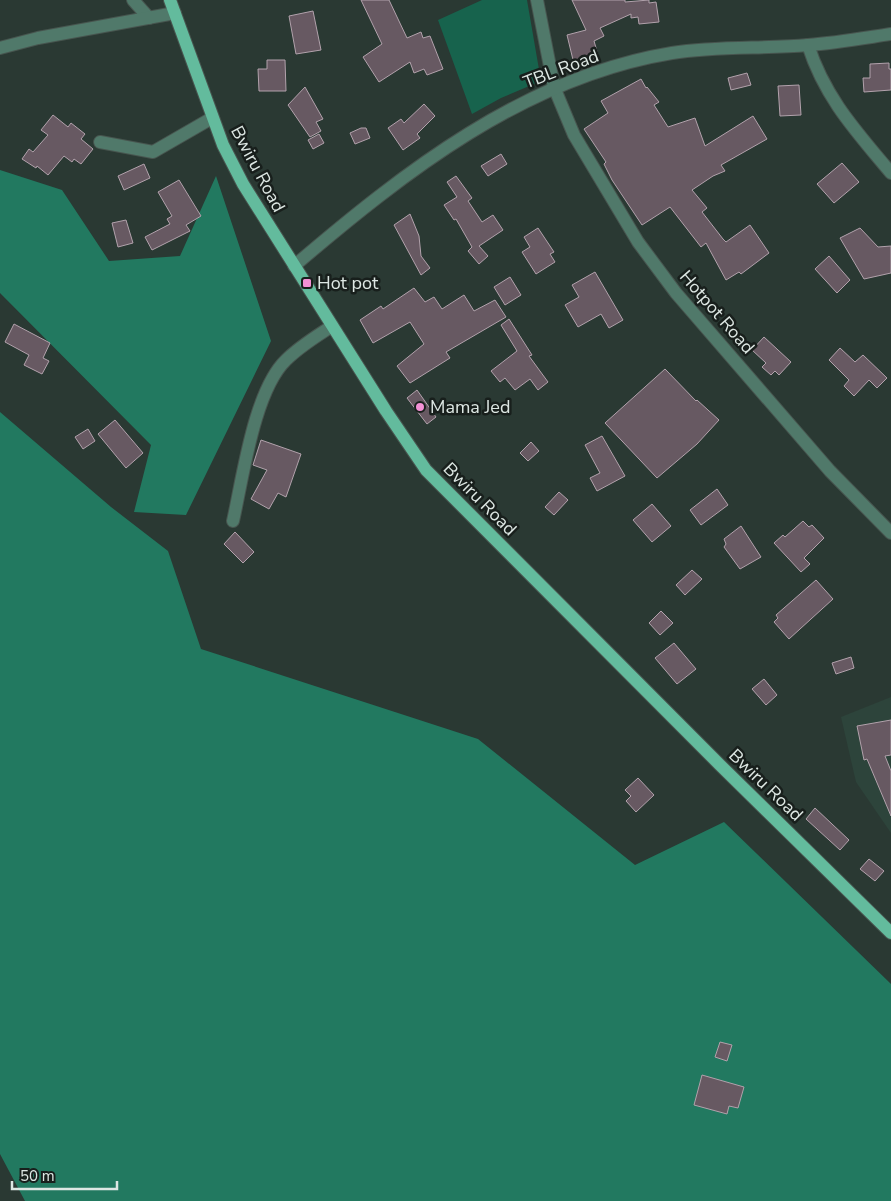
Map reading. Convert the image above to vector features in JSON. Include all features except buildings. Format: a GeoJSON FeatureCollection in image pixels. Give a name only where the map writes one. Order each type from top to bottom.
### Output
{"type":"FeatureCollection","features":[{"type":"Feature","properties":{"kind":"main road","name":"Bwiru Road"},"geometry":{"type":"LineString","coordinates":[[170,0],[212,118],[242,184],[426,470],[720,766],[891,933]]}},
{"type":"Feature","properties":{"kind":"street"},"geometry":{"type":"LineString","coordinates":[[133,0],[149,18]]}},
{"type":"Feature","properties":{"kind":"street","name":"Hotpot Road"},"geometry":{"type":"LineString","coordinates":[[537,0],[554,87],[574,135],[643,250],[676,293],[830,471],[891,533]]}},
{"type":"Feature","properties":{"kind":"street"},"geometry":{"type":"LineString","coordinates":[[0,48],[38,38],[175,13]]}},
{"type":"Feature","properties":{"kind":"street","name":"TBL Road"},"geometry":{"type":"LineString","coordinates":[[294,266],[350,219],[448,147],[501,114],[554,87],[644,58],[674,53],[808,45],[891,34]]}},
{"type":"Feature","properties":{"kind":"street"},"geometry":{"type":"LineString","coordinates":[[808,45],[820,80],[840,112],[891,173]]}},
{"type":"Feature","properties":{"kind":"street"},"geometry":{"type":"LineString","coordinates":[[100,142],[153,152],[212,118]]}},
{"type":"Feature","properties":{"kind":"street"},"geometry":{"type":"LineString","coordinates":[[233,521],[255,424],[262,400],[273,377],[285,360],[332,326]]}},
{"type":"Feature","properties":{"kind":"shaded area"},"geometry":{"type":"Polygon","coordinates":[[[891,697],[891,833],[856,782],[841,717],[891,697]]]}},
{"type":"Feature","properties":{"kind":"green space"},"geometry":{"type":"Polygon","coordinates":[[[482,0],[527,0],[541,81],[501,98],[472,114],[438,20],[482,0]]]}},
{"type":"Feature","properties":{"kind":"green space"},"geometry":{"type":"Polygon","coordinates":[[[0,170],[62,190],[109,261],[180,256],[216,176],[271,341],[186,515],[134,512],[151,445],[0,293],[0,170]]]}},
{"type":"Feature","properties":{"kind":"green space"},"geometry":{"type":"Polygon","coordinates":[[[0,412],[111,507],[168,551],[201,649],[478,739],[635,865],[724,822],[891,984],[891,1201],[25,1201],[0,1154],[0,412]]]}},
{"type":"Feature","properties":{"kind":"place","name":"Hot pot"},"geometry":{"type":"Point","coordinates":[307,283]}},
{"type":"Feature","properties":{"kind":"place","name":"Mama Jed"},"geometry":{"type":"Point","coordinates":[420,407]}}]}
